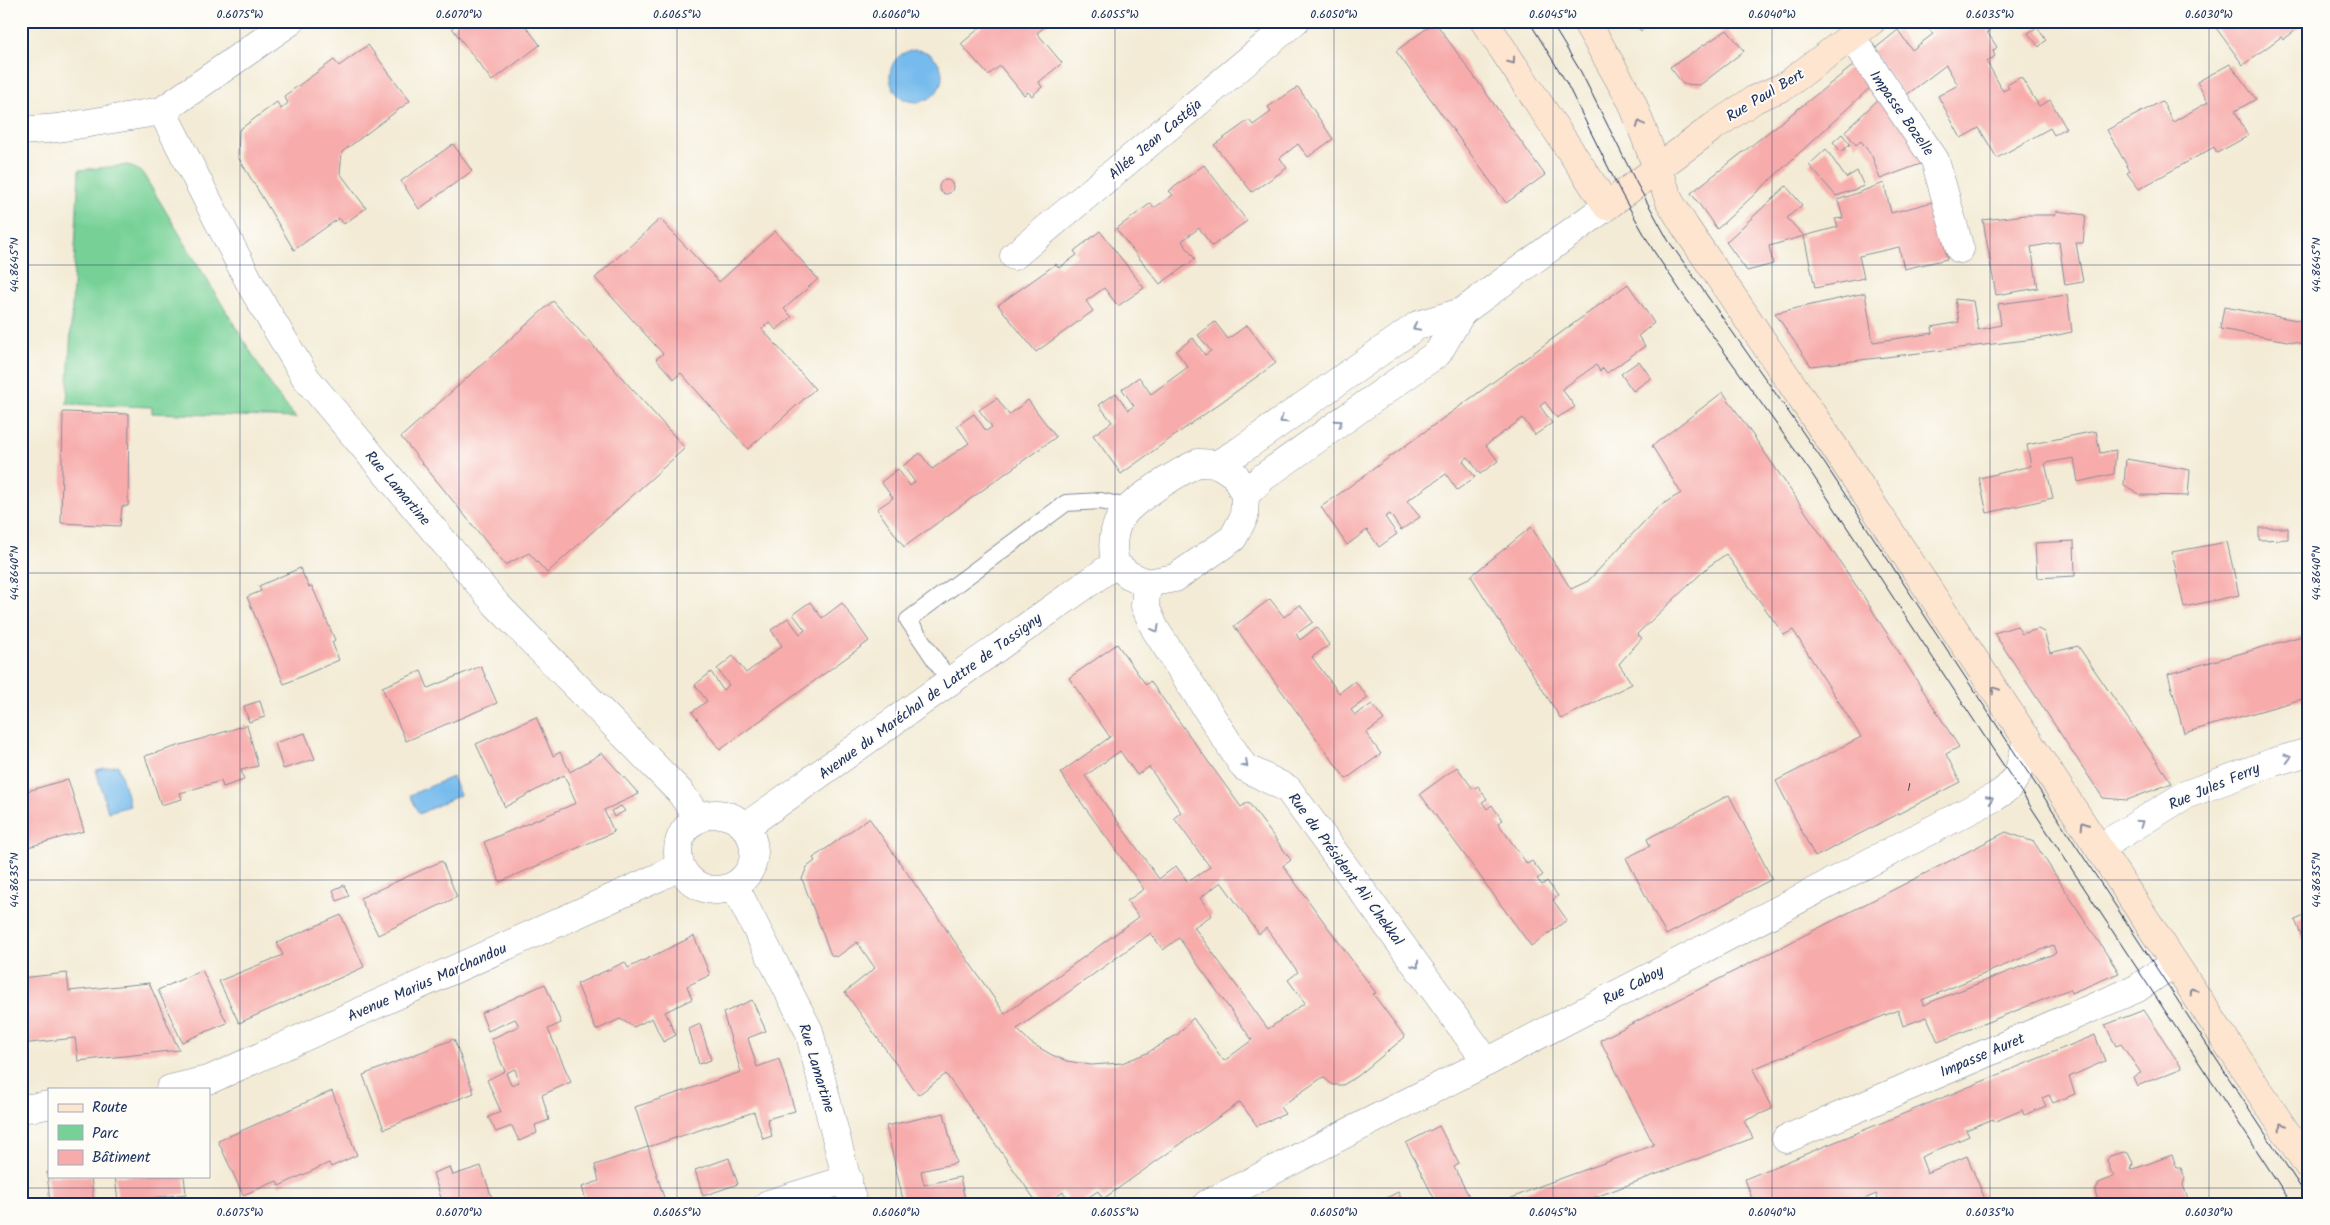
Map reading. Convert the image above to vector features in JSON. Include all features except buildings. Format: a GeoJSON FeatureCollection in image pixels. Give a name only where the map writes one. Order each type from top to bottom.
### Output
{"type":"FeatureCollection","features":[{"type":"Feature","properties":{"kind":"main road"},"geometry":{"type":"LineString","coordinates":[[1484,21],[1608,206]]}},
{"type":"Feature","properties":{"kind":"main road"},"geometry":{"type":"LineString","coordinates":[[1586,21],[1632,102],[1670,202],[1686,228],[1839,454],[2309,1167]]}},
{"type":"Feature","properties":{"kind":"main road","name":"Rue Paul Bert"},"geometry":{"type":"LineString","coordinates":[[1608,206],[1713,126],[1755,99],[1785,86],[1862,30]]}},
{"type":"Feature","properties":{"kind":"street"},"geometry":{"type":"LineString","coordinates":[[21,131],[77,125],[162,111],[291,21]]}},
{"type":"Feature","properties":{"kind":"street","name":"Allée Jean Castéja"},"geometry":{"type":"LineString","coordinates":[[1014,256],[1295,21]]}},
{"type":"Feature","properties":{"kind":"street","name":"Impasse Bozelle"},"geometry":{"type":"LineString","coordinates":[[1862,30],[1935,160],[1960,249]]}},
{"type":"Feature","properties":{"kind":"street","name":"Rue Lamartine"},"geometry":{"type":"LineString","coordinates":[[162,111],[252,286],[306,378],[497,605],[680,792],[699,819]]}},
{"type":"Feature","properties":{"kind":"street"},"geometry":{"type":"LineString","coordinates":[[1218,464],[1241,450],[1418,325],[1462,312],[1608,206]]}},
{"type":"Feature","properties":{"kind":"street"},"geometry":{"type":"LineString","coordinates":[[1245,494],[1262,478],[1438,353],[1462,312]]}},
{"type":"Feature","properties":{"kind":"street"},"geometry":{"type":"LineString","coordinates":[[1198,462],[1218,464],[1235,475],[1245,494],[1244,517],[1233,538],[1175,578],[1148,583],[1129,575],[1115,564],[1112,546],[1117,524],[1127,507],[1198,462]]}},
{"type":"Feature","properties":{"kind":"street","name":"Avenue du Maréchal de Lattre de Tassigny"},"geometry":{"type":"LineString","coordinates":[[745,828],[1115,564]]}},
{"type":"Feature","properties":{"kind":"street","name":"Rue du Président Ali Chekkal"},"geometry":{"type":"LineString","coordinates":[[1148,583],[1145,606],[1155,629],[1244,766],[1288,789],[1487,1062]]}},
{"type":"Feature","properties":{"kind":"street","name":"Rue Caboy"},"geometry":{"type":"LineString","coordinates":[[1207,1204],[1487,1062],[2007,790],[2014,782],[2022,765],[2027,738]]}},
{"type":"Feature","properties":{"kind":"street","name":"Rue Jules Ferry"},"geometry":{"type":"LineString","coordinates":[[2099,848],[2185,795],[2274,762],[2309,752]]}},
{"type":"Feature","properties":{"kind":"street"},"geometry":{"type":"LineString","coordinates":[[717,814],[731,817],[745,828],[751,836],[755,849],[754,863],[748,876],[735,886],[719,891],[703,888],[689,880],[680,866],[678,851],[681,837],[690,824],[699,819],[717,814]]}},
{"type":"Feature","properties":{"kind":"street","name":"Avenue Marius Marchandou"},"geometry":{"type":"LineString","coordinates":[[174,1088],[211,1079],[680,866]]}},
{"type":"Feature","properties":{"kind":"street","name":"Rue Lamartine"},"geometry":{"type":"LineString","coordinates":[[735,886],[809,1031],[851,1191]]}},
{"type":"Feature","properties":{"kind":"street","name":"Impasse Auret"},"geometry":{"type":"LineString","coordinates":[[1786,1139],[2136,989],[2174,963]]}},
{"type":"Feature","properties":{"kind":"street"},"geometry":{"type":"LineString","coordinates":[[21,1109],[48,1105]]}},
{"type":"Feature","properties":{"kind":"street"},"geometry":{"type":"LineString","coordinates":[[768,1204],[851,1191]]}},
{"type":"Feature","properties":{"kind":"lane"},"geometry":{"type":"LineString","coordinates":[[950,682],[908,620],[1066,503],[1101,501],[1127,507]]}},
{"type":"Feature","properties":{"kind":"green space"},"geometry":{"type":"Polygon","coordinates":[[[128,165],[142,172],[275,392],[296,418],[152,413],[152,407],[67,404],[79,170],[128,165]]]}},
{"type":"Feature","properties":{"kind":"water"},"geometry":{"type":"Polygon","coordinates":[[[916,50],[926,52],[934,58],[940,66],[942,76],[940,86],[934,94],[926,100],[916,102],[906,100],[898,94],[892,86],[890,76],[892,66],[898,58],[906,52],[916,50]]]}},
{"type":"Feature","properties":{"kind":"water"},"geometry":{"type":"Polygon","coordinates":[[[118,765],[130,806],[108,812],[96,770],[118,765]]]}},
{"type":"Feature","properties":{"kind":"water"},"geometry":{"type":"Polygon","coordinates":[[[452,777],[460,795],[419,814],[410,795],[452,777]]]}},
{"type":"Feature","properties":{"kind":"tram line"},"geometry":{"type":"LineString","coordinates":[[1529,21],[1566,82],[1622,195],[1653,250],[1810,471],[2292,1204]]}},
{"type":"Feature","properties":{"kind":"tram line"},"geometry":{"type":"LineString","coordinates":[[1550,21],[1581,72],[1637,184],[1668,240],[1825,464],[2309,1200]]}}]}
